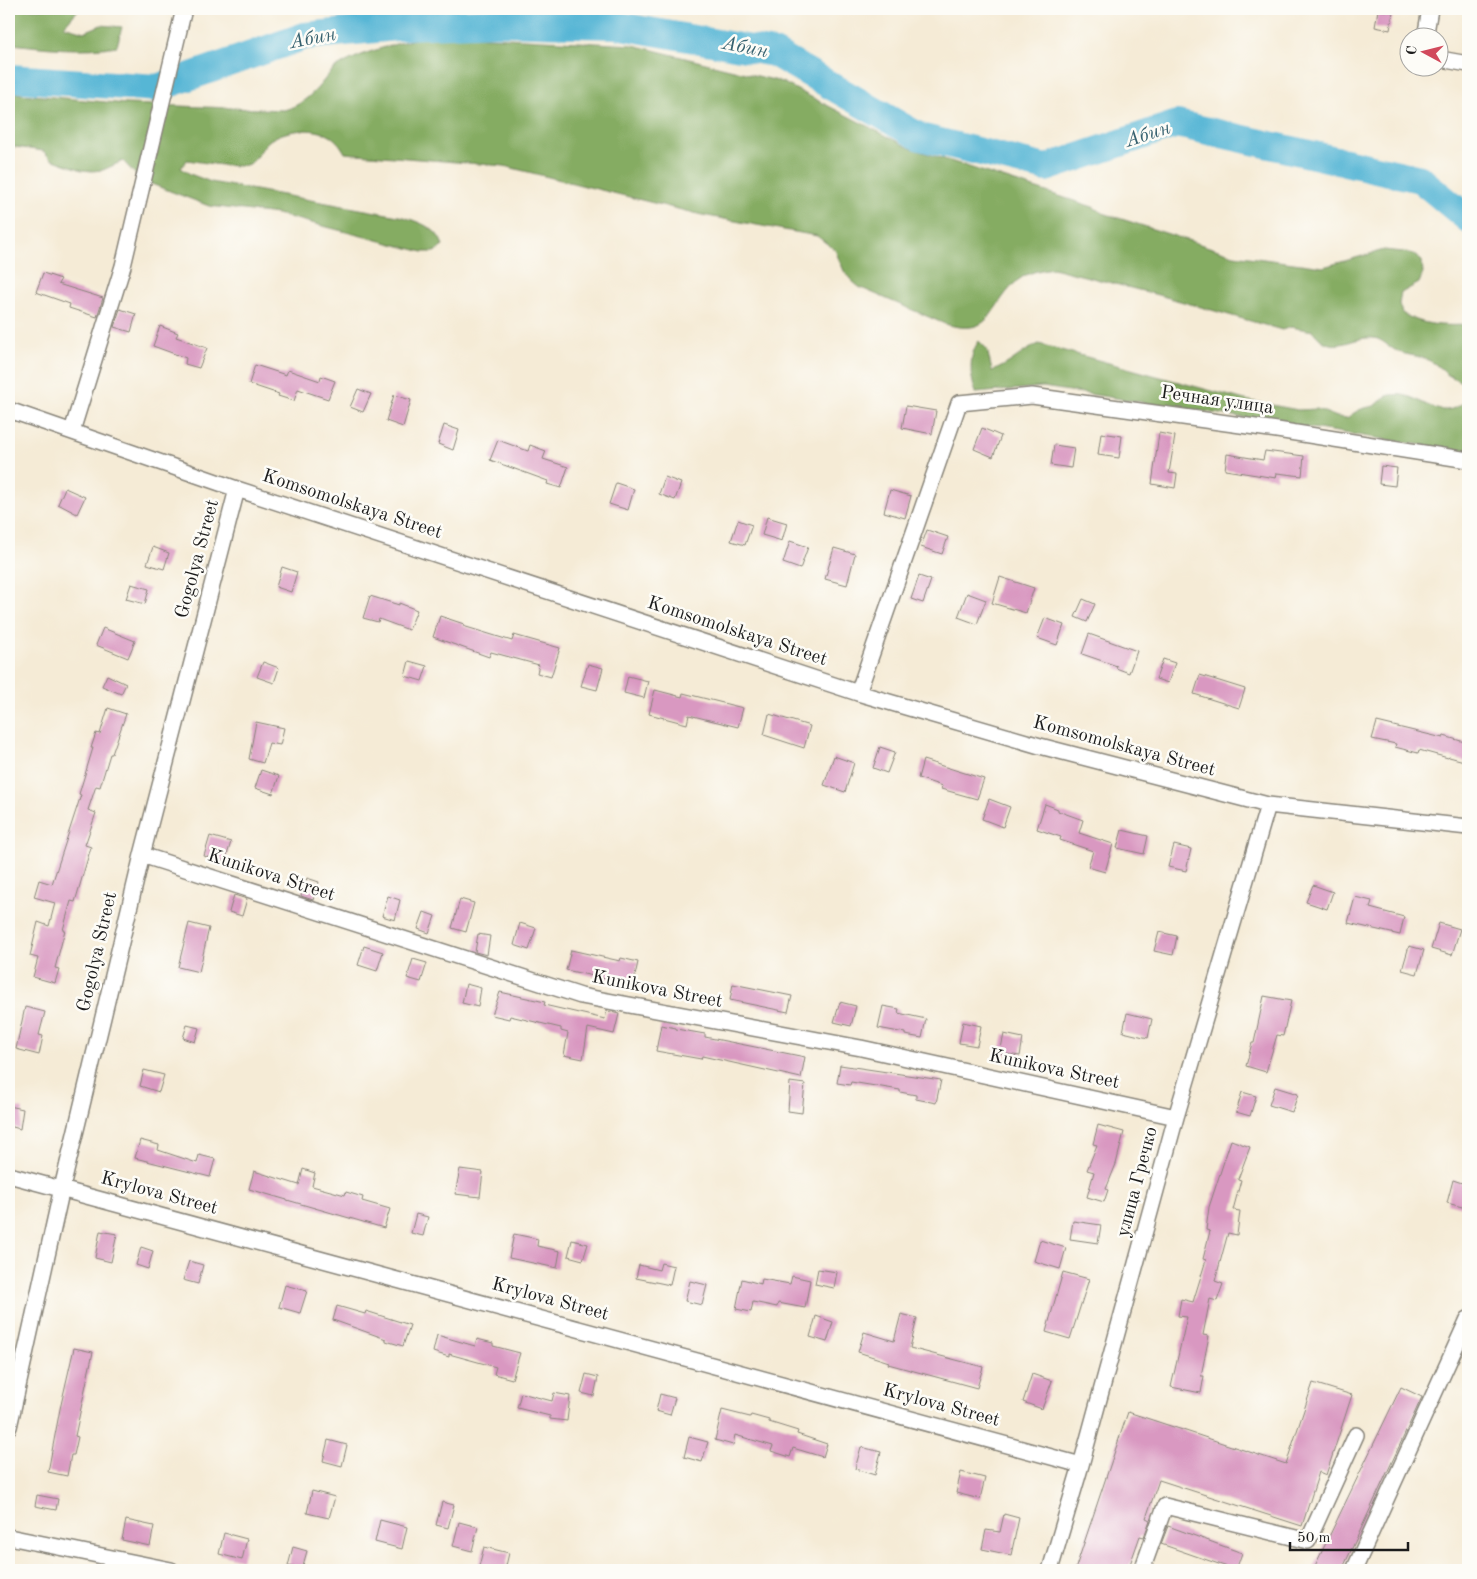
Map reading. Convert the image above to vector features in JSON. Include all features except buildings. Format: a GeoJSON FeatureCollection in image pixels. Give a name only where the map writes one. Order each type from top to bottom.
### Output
{"type":"FeatureCollection","features":[{"type":"Feature","properties":{"kind":"street"},"geometry":{"type":"LineString","coordinates":[[72,432],[123,266],[184,9]]}},
{"type":"Feature","properties":{"kind":"street"},"geometry":{"type":"LineString","coordinates":[[1427,28],[1430,9]]}},
{"type":"Feature","properties":{"kind":"street"},"geometry":{"type":"LineString","coordinates":[[1450,61],[1468,64]]}},
{"type":"Feature","properties":{"kind":"street","name":"Речная улица"},"geometry":{"type":"LineString","coordinates":[[858,693],[959,403],[1032,396],[1277,430],[1468,460]]}},
{"type":"Feature","properties":{"kind":"street","name":"Komsomolskaya Street"},"geometry":{"type":"LineString","coordinates":[[9,410],[237,489],[858,693],[1040,746],[1268,805],[1468,827]]}},
{"type":"Feature","properties":{"kind":"street","name":"Gogolya Street"},"geometry":{"type":"LineString","coordinates":[[9,1427],[62,1188],[142,855],[237,489]]}},
{"type":"Feature","properties":{"kind":"street","name":"улица Гречко"},"geometry":{"type":"LineString","coordinates":[[1050,1570],[1081,1465],[1176,1118],[1268,805]]}},
{"type":"Feature","properties":{"kind":"street","name":"Kunikova Street"},"geometry":{"type":"LineString","coordinates":[[142,855],[581,996],[861,1048],[1176,1118]]}},
{"type":"Feature","properties":{"kind":"street","name":"Krylova Street"},"geometry":{"type":"LineString","coordinates":[[9,1175],[1081,1465]]}},
{"type":"Feature","properties":{"kind":"street"},"geometry":{"type":"LineString","coordinates":[[1354,1570],[1468,1319]]}},
{"type":"Feature","properties":{"kind":"street"},"geometry":{"type":"LineString","coordinates":[[1142,1570],[1165,1506],[1308,1541],[1356,1435]]}},
{"type":"Feature","properties":{"kind":"street"},"geometry":{"type":"LineString","coordinates":[[9,1537],[171,1570]]}},
{"type":"Feature","properties":{"kind":"green space"},"geometry":{"type":"Polygon","coordinates":[[[9,9],[79,9],[64,26],[84,32],[101,25],[122,27],[117,46],[78,49],[12,44],[9,43],[9,9]]]}},
{"type":"Feature","properties":{"kind":"green space"},"geometry":{"type":"Polygon","coordinates":[[[432,34],[633,45],[782,82],[910,148],[1234,255],[1323,267],[1384,250],[1414,255],[1422,261],[1423,273],[1419,283],[1401,293],[1399,304],[1402,313],[1426,323],[1468,325],[1468,387],[1448,375],[1433,362],[1401,353],[1377,339],[1365,338],[1334,345],[1320,339],[1313,331],[1291,327],[1282,330],[1053,268],[1032,273],[1018,280],[981,324],[972,327],[960,327],[945,324],[859,287],[844,271],[835,250],[817,236],[702,215],[504,166],[345,153],[339,143],[316,131],[299,130],[276,137],[270,140],[253,161],[246,165],[225,165],[187,160],[181,168],[190,174],[211,182],[404,217],[433,230],[443,246],[434,252],[423,252],[277,214],[209,206],[141,180],[123,161],[103,170],[82,170],[51,159],[43,151],[9,146],[9,91],[21,94],[127,104],[284,110],[304,100],[332,71],[345,62],[369,52],[432,34]]]}},
{"type":"Feature","properties":{"kind":"green space"},"geometry":{"type":"Polygon","coordinates":[[[979,341],[987,349],[992,371],[1039,344],[1245,400],[1298,410],[1317,409],[1337,417],[1347,418],[1362,409],[1375,406],[1391,395],[1402,395],[1438,409],[1447,410],[1457,407],[1468,399],[1468,452],[1043,387],[976,393],[972,380],[971,366],[973,353],[979,341]]]}},
{"type":"Feature","properties":{"kind":"waterway","name":"Абин"},"geometry":{"type":"LineString","coordinates":[[9,78],[157,88],[305,36],[406,26],[498,22],[615,25],[774,53],[920,137],[1046,168],[1177,124],[1420,179],[1468,219]]}}]}
